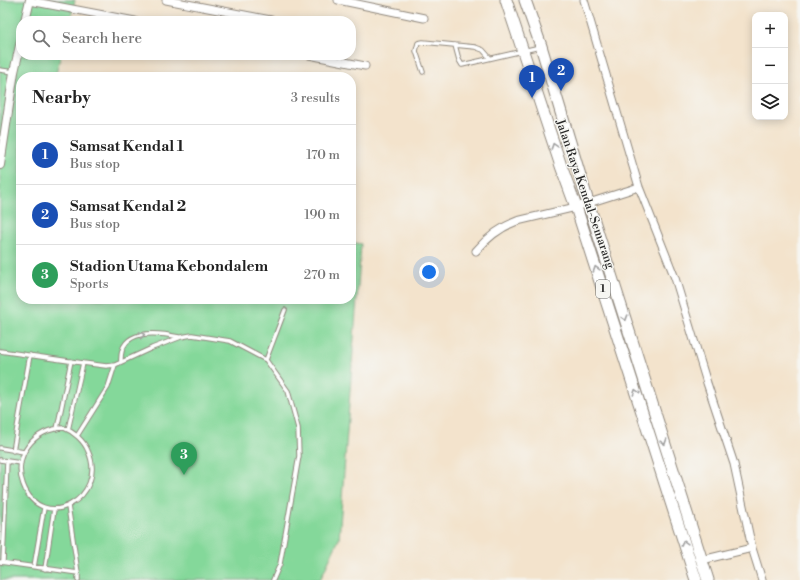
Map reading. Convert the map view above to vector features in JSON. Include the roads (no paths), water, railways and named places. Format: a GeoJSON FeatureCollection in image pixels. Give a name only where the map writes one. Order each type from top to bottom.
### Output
{"type":"FeatureCollection","features":[{"type":"Feature","properties":{"kind":"highway","name":"Jalan Raya Kendal-Semarang"},"geometry":{"type":"LineString","coordinates":[[506,0],[561,166],[708,580]]}},
{"type":"Feature","properties":{"kind":"highway","name":"Jalan Raya Kendal-Semarang"},"geometry":{"type":"LineString","coordinates":[[525,0],[541,46],[588,202],[696,580]]}},
{"type":"Feature","properties":{"kind":"street"},"geometry":{"type":"LineString","coordinates":[[26,16],[28,0],[110,16]]}},
{"type":"Feature","properties":{"kind":"street"},"geometry":{"type":"LineString","coordinates":[[166,0],[250,16]]}},
{"type":"Feature","properties":{"kind":"street"},"geometry":{"type":"LineString","coordinates":[[338,0],[424,18]]}},
{"type":"Feature","properties":{"kind":"street"},"geometry":{"type":"LineString","coordinates":[[584,0],[639,188],[675,278],[707,383],[734,464],[752,548],[762,580]]}},
{"type":"Feature","properties":{"kind":"street"},"geometry":{"type":"LineString","coordinates":[[0,165],[3,127],[17,60]]}},
{"type":"Feature","properties":{"kind":"street"},"geometry":{"type":"LineString","coordinates":[[334,60],[365,66]]}},
{"type":"Feature","properties":{"kind":"street"},"geometry":{"type":"LineString","coordinates":[[476,251],[486,240],[508,224],[576,207],[588,202],[639,188]]}},
{"type":"Feature","properties":{"kind":"street"},"geometry":{"type":"LineString","coordinates":[[702,560],[752,548]]}},
{"type":"Feature","properties":{"kind":"lane"},"geometry":{"type":"LineString","coordinates":[[423,72],[416,51],[418,43],[431,42],[475,47],[483,50],[490,58]]}},
{"type":"Feature","properties":{"kind":"lane"},"geometry":{"type":"LineString","coordinates":[[455,45],[462,65],[541,46]]}},
{"type":"Feature","properties":{"kind":"lane"},"geometry":{"type":"LineString","coordinates":[[0,70],[14,72]]}},
{"type":"Feature","properties":{"kind":"lane"},"geometry":{"type":"LineString","coordinates":[[266,360],[285,310]]}},
{"type":"Feature","properties":{"kind":"lane"},"geometry":{"type":"LineString","coordinates":[[120,362],[122,348],[133,337],[156,333],[181,337]]}},
{"type":"Feature","properties":{"kind":"lane"},"geometry":{"type":"LineString","coordinates":[[0,351],[106,366],[115,365],[181,337],[192,335],[230,341],[266,360],[288,391],[298,428],[297,464],[280,564],[273,580]]}},
{"type":"Feature","properties":{"kind":"lane"},"geometry":{"type":"LineString","coordinates":[[13,451],[30,355]]}},
{"type":"Feature","properties":{"kind":"lane"},"geometry":{"type":"LineString","coordinates":[[57,429],[71,361]]}},
{"type":"Feature","properties":{"kind":"lane"},"geometry":{"type":"LineString","coordinates":[[68,430],[82,363]]}},
{"type":"Feature","properties":{"kind":"lane"},"geometry":{"type":"LineString","coordinates":[[77,436],[108,387],[115,365]]}},
{"type":"Feature","properties":{"kind":"lane"},"geometry":{"type":"LineString","coordinates":[[57,429],[68,430],[77,436],[86,447],[90,454],[92,468],[91,476],[90,482],[82,495],[68,506],[54,509],[44,508],[35,502],[26,491],[21,477],[21,463],[24,452],[35,438],[48,431],[57,429]]}},
{"type":"Feature","properties":{"kind":"lane"},"geometry":{"type":"LineString","coordinates":[[0,448],[24,452]]}},
{"type":"Feature","properties":{"kind":"lane"},"geometry":{"type":"LineString","coordinates":[[0,460],[21,463]]}},
{"type":"Feature","properties":{"kind":"lane"},"geometry":{"type":"LineString","coordinates":[[7,461],[2,562],[78,573]]}},
{"type":"Feature","properties":{"kind":"lane"},"geometry":{"type":"LineString","coordinates":[[68,506],[78,580]]}},
{"type":"Feature","properties":{"kind":"lane"},"geometry":{"type":"LineString","coordinates":[[34,567],[44,508]]}},
{"type":"Feature","properties":{"kind":"lane"},"geometry":{"type":"LineString","coordinates":[[45,569],[54,509]]}},
{"type":"Feature","properties":{"kind":"place","name":"Samsat Kendal 2"},"geometry":{"type":"Point","coordinates":[561,91]}},
{"type":"Feature","properties":{"kind":"place","name":"Samsat Kendal 1"},"geometry":{"type":"Point","coordinates":[532,98]}},
{"type":"Feature","properties":{"kind":"place","name":"Stadion Utama Kebondalem"},"geometry":{"type":"Point","coordinates":[184,475]}}]}
